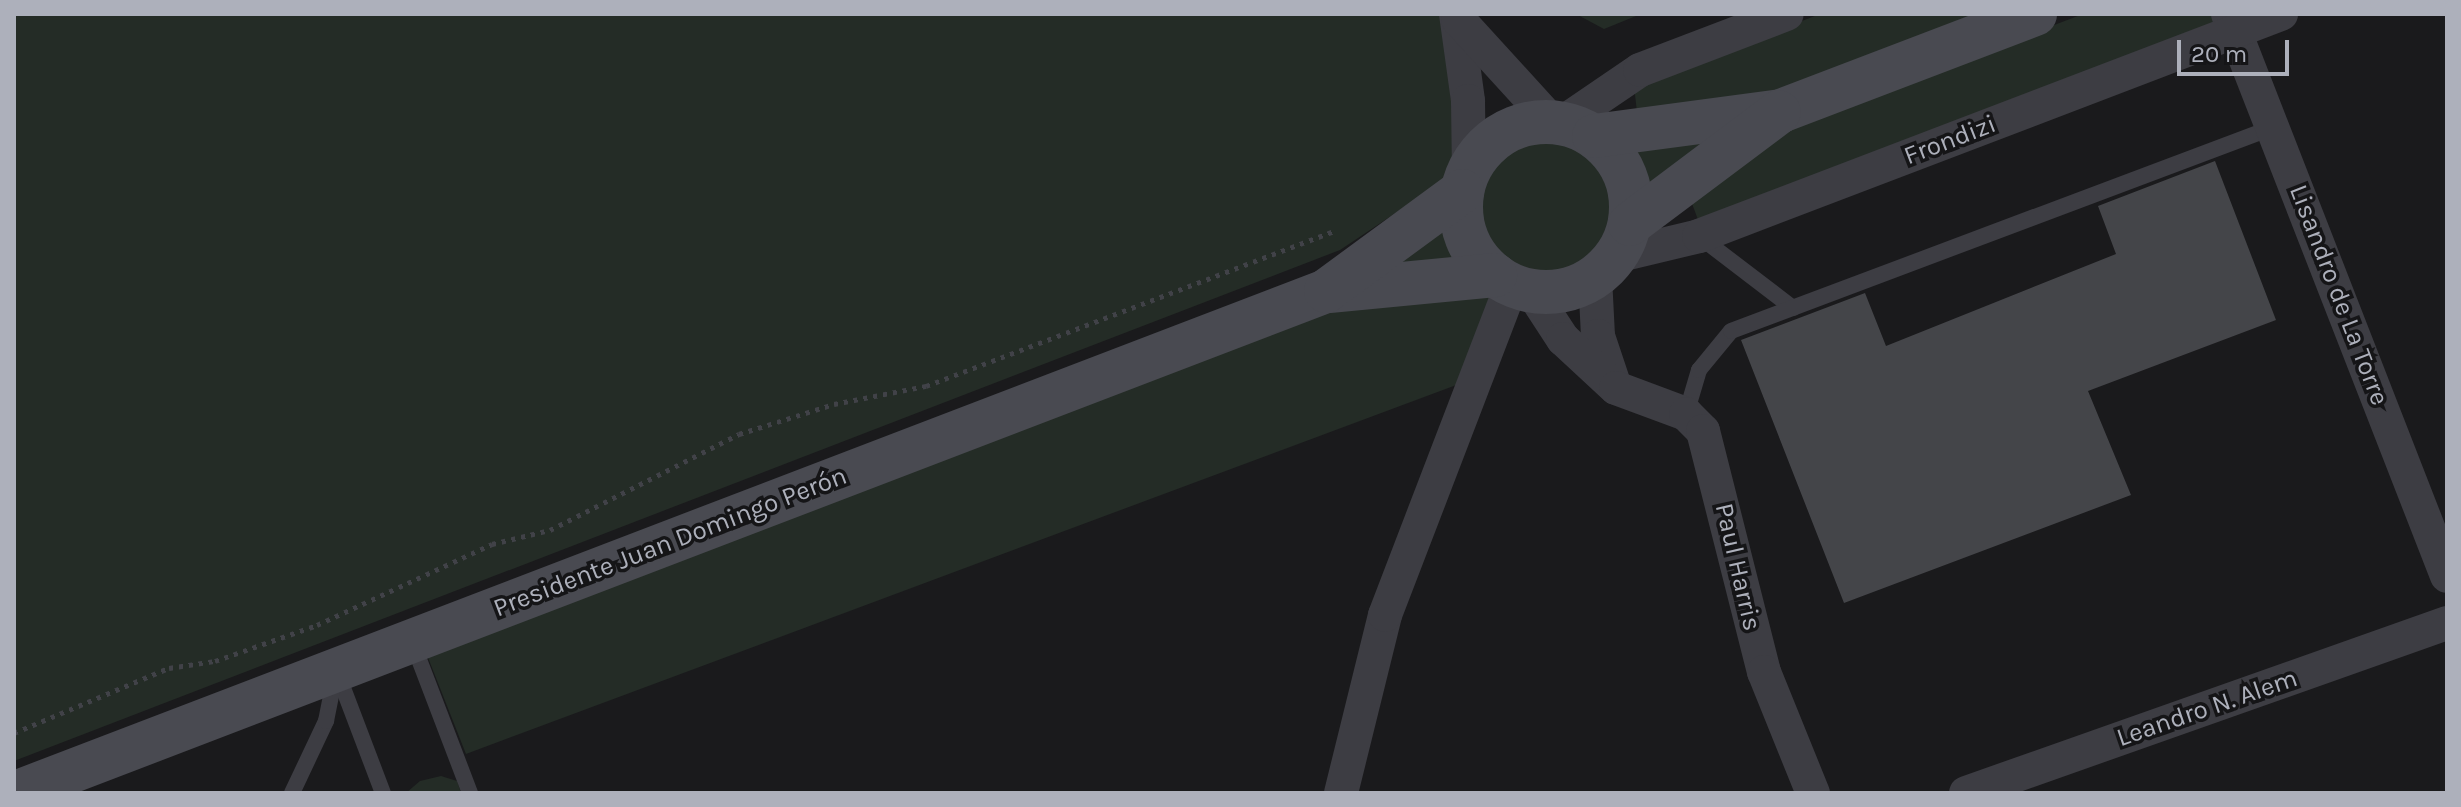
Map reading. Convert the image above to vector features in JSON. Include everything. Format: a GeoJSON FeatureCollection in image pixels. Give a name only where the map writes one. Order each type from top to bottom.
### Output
{"type":"FeatureCollection","features":[{"type":"Feature","properties":{"kind":"main road"},"geometry":{"type":"LineString","coordinates":[[1781,111],[1575,288],[1512,283],[1466,237],[1466,180],[1503,133],[1781,111],[2035,14]]}},
{"type":"Feature","properties":{"kind":"main road"},"geometry":{"type":"LineString","coordinates":[[1569,127],[1625,174],[1614,252]]}},
{"type":"Feature","properties":{"kind":"main road","name":"Presidente Juan Domingo Perón"},"geometry":{"type":"LineString","coordinates":[[15,793],[1326,291],[1466,180]]}},
{"type":"Feature","properties":{"kind":"main road","name":"Presidente Juan Domingo Perón"},"geometry":{"type":"LineString","coordinates":[[1326,291],[1512,283]]}},
{"type":"Feature","properties":{"kind":"street"},"geometry":{"type":"LineString","coordinates":[[1457,17],[1569,127],[1640,70],[1787,14]]}},
{"type":"Feature","properties":{"kind":"street","name":"Frondizi"},"geometry":{"type":"LineString","coordinates":[[1614,252],[1699,236],[2232,23],[2281,14]]}},
{"type":"Feature","properties":{"kind":"street"},"geometry":{"type":"LineString","coordinates":[[1457,17],[1468,101],[1466,180]]}},
{"type":"Feature","properties":{"kind":"street","name":"Lisandro de La Torre"},"geometry":{"type":"LineString","coordinates":[[2232,23],[2447,576]]}},
{"type":"Feature","properties":{"kind":"street"},"geometry":{"type":"LineString","coordinates":[[1614,252],[1598,336],[1616,388]]}},
{"type":"Feature","properties":{"kind":"street"},"geometry":{"type":"LineString","coordinates":[[1341,793],[1385,615],[1512,283],[1563,339],[1616,388],[1686,414]]}},
{"type":"Feature","properties":{"kind":"street","name":"Paul Harris"},"geometry":{"type":"LineString","coordinates":[[1686,414],[1703,431],[1764,672],[1813,793]]}},
{"type":"Feature","properties":{"kind":"street","name":"Leandro N. Alem"},"geometry":{"type":"LineString","coordinates":[[1966,793],[2447,623]]}},
{"type":"Feature","properties":{"kind":"lane"},"geometry":{"type":"LineString","coordinates":[[1686,414],[1699,370],[1731,331],[2274,127]]}},
{"type":"Feature","properties":{"kind":"lane"},"geometry":{"type":"LineString","coordinates":[[1699,236],[1793,308]]}},
{"type":"Feature","properties":{"kind":"lane"},"geometry":{"type":"LineString","coordinates":[[412,641],[470,793]]}},
{"type":"Feature","properties":{"kind":"lane"},"geometry":{"type":"LineString","coordinates":[[292,793],[326,721],[336,670]]}},
{"type":"Feature","properties":{"kind":"lane"},"geometry":{"type":"LineString","coordinates":[[336,670],[383,793]]}},
{"type":"Feature","properties":{"kind":"path"},"geometry":{"type":"LineString","coordinates":[[14,733],[169,668],[215,661],[317,625],[492,544],[550,530],[739,434],[834,404],[926,386],[1344,227]]}},
{"type":"Feature","properties":{"kind":"shaded area"},"geometry":{"type":"Polygon","coordinates":[[[14,14],[1443,14],[1456,152],[1448,178],[1340,250],[14,761],[14,14]]]}},
{"type":"Feature","properties":{"kind":"shaded area"},"geometry":{"type":"Polygon","coordinates":[[[1576,14],[1641,14],[1604,29],[1576,14]]]}},
{"type":"Feature","properties":{"kind":"shaded area"},"geometry":{"type":"Polygon","coordinates":[[[1820,14],[1987,14],[1778,93],[1637,112],[1634,86],[1820,14]]]}},
{"type":"Feature","properties":{"kind":"shaded area"},"geometry":{"type":"Polygon","coordinates":[[[2083,14],[2254,14],[1700,225],[1691,201],[1791,125],[2083,14]]]}},
{"type":"Feature","properties":{"kind":"shaded area"},"geometry":{"type":"Polygon","coordinates":[[[1716,139],[1649,188],[1633,149],[1716,139]]]}},
{"type":"Feature","properties":{"kind":"shaded area"},"geometry":{"type":"Polygon","coordinates":[[[1546,140],[1572,145],[1594,159],[1608,181],[1613,207],[1608,233],[1594,255],[1572,269],[1546,274],[1520,269],[1498,255],[1484,233],[1479,207],[1484,181],[1498,159],[1520,145],[1546,140]]]}},
{"type":"Feature","properties":{"kind":"shaded area"},"geometry":{"type":"Polygon","coordinates":[[[1445,226],[1460,262],[1388,266],[1445,226]]]}},
{"type":"Feature","properties":{"kind":"shaded area"},"geometry":{"type":"Polygon","coordinates":[[[1494,294],[1459,384],[466,754],[427,655],[1341,305],[1494,294]]]}},
{"type":"Feature","properties":{"kind":"shaded area"},"geometry":{"type":"Polygon","coordinates":[[[441,776],[457,781],[461,793],[406,793],[420,781],[441,776]]]}},
{"type":"Feature","properties":{"kind":"building"},"geometry":{"type":"Polygon","coordinates":[[[2215,161],[2276,320],[2088,391],[2131,495],[1844,603],[1741,340],[1865,293],[1886,346],[2116,254],[2098,206],[2215,161]]]}}]}
